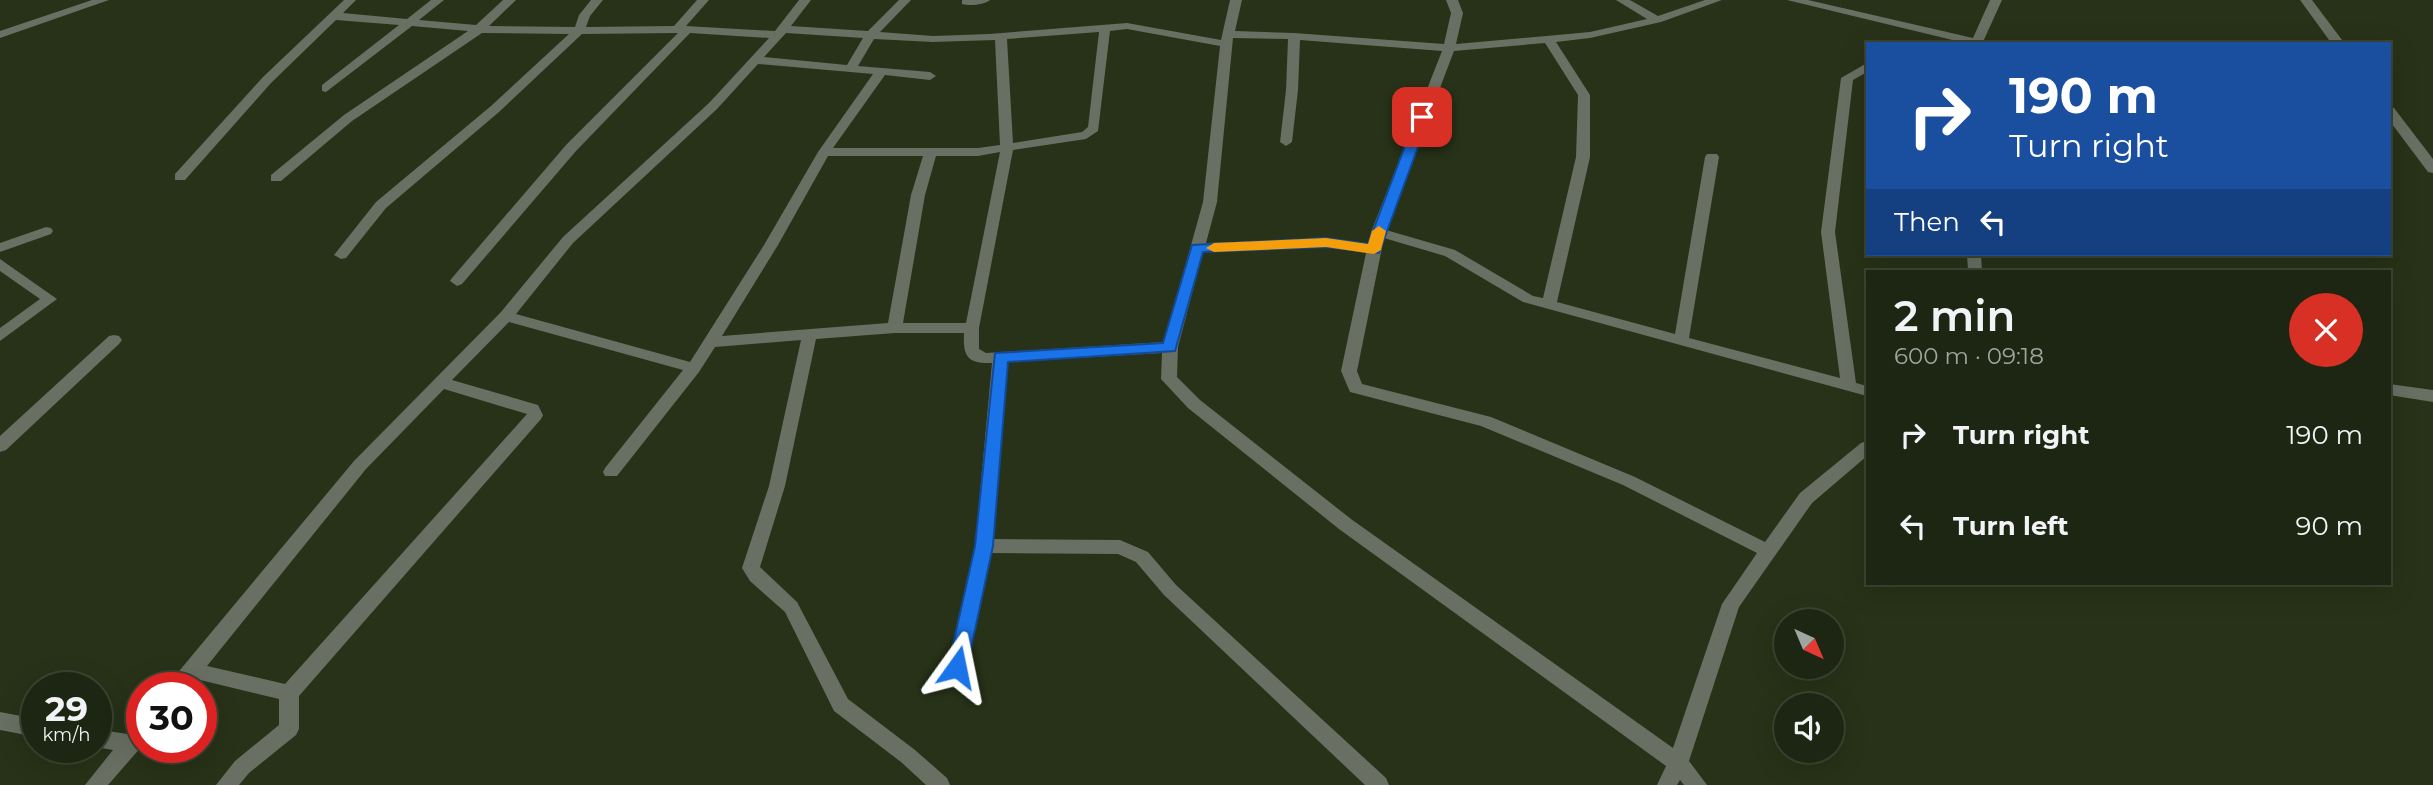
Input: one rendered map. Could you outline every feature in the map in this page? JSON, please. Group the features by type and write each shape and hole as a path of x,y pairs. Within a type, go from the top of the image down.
{"street":[{"path":"0,35 103,0"},
{"path":"180,177 267,79 350,0"},
{"path":"326,88 438,0"},
{"path":"276,177 348,118 479,29 510,0"},
{"path":"341,255 381,205 495,109 579,31 585,15 597,0"},
{"path":"457,281 571,148 683,29 703,0"},
{"path":"289,693 191,670 360,465 506,316 568,240 713,106 781,32 805,0"},
{"path":"852,68 870,36 905,0"},
{"path":"966,2 984,0"},
{"path":"1236,0 1227,39 1210,202 1170,348 1169,379 1194,404 1345,524 1678,763 1697,785"},
{"path":"1452,0 1457,13 1449,48 1378,232 1349,371 1356,388 1485,421 1629,481 1768,551"},
{"path":"1622,0 1657,20"},
{"path":"333,16 479,29 683,29 933,38 1001,36 1127,26 1227,39 1294,36 1449,48 1590,35 1657,20 1716,0"},
{"path":"1793,0 1973,42"},
{"path":"1977,42 1996,0"},
{"path":"2306,0 2338,42"},
{"path":"824,152 978,152 1086,135 1094,128 1105,26"},
{"path":"1001,36 1006,146 972,328 971,352 984,358 1170,348"},
{"path":"1286,142 1294,36"},
{"path":"1549,39 1584,95 1583,157 1549,304"},
{"path":"755,60 930,76"},
{"path":"1849,387 1828,232 1847,78 1866,68"},
{"path":"611,472 694,368 771,245 824,152 881,72"},
{"path":"2391,114 2433,169"},
{"path":"895,328 918,195 931,152"},
{"path":"1681,341 1712,157"},
{"path":"0,248 46,231"},
{"path":"1378,232 1450,253 1528,299 1866,391"},
{"path":"1197,248 1326,243 1374,250"},
{"path":"0,264 50,299 0,336"},
{"path":"506,316 694,368"},
{"path":"710,342 809,337 895,328 972,328"},
{"path":"809,337 777,486 751,568 756,576 791,607 841,705 908,756 940,785"},
{"path":"0,446 114,340"},
{"path":"957,667 984,546 1000,357"},
{"path":"226,785 242,767 289,729 289,693 535,415 533,409 443,383"},
{"path":"2391,390 2433,396"},
{"path":"1667,785 1678,763 1731,604 1806,498 1866,448"},
{"path":"984,546 1120,547 1142,557 1170,590 1378,785"},
{"path":"0,721 21,725"},
{"path":"95,785 126,749"}],"slow traffic":[{"path":"1214,248 1326,243 1374,250 1379,231"}],"route":[{"path":"957,667 984,546 1000,357 1170,348 1197,248 1326,243 1374,250 1378,232 1422,117"}]}
